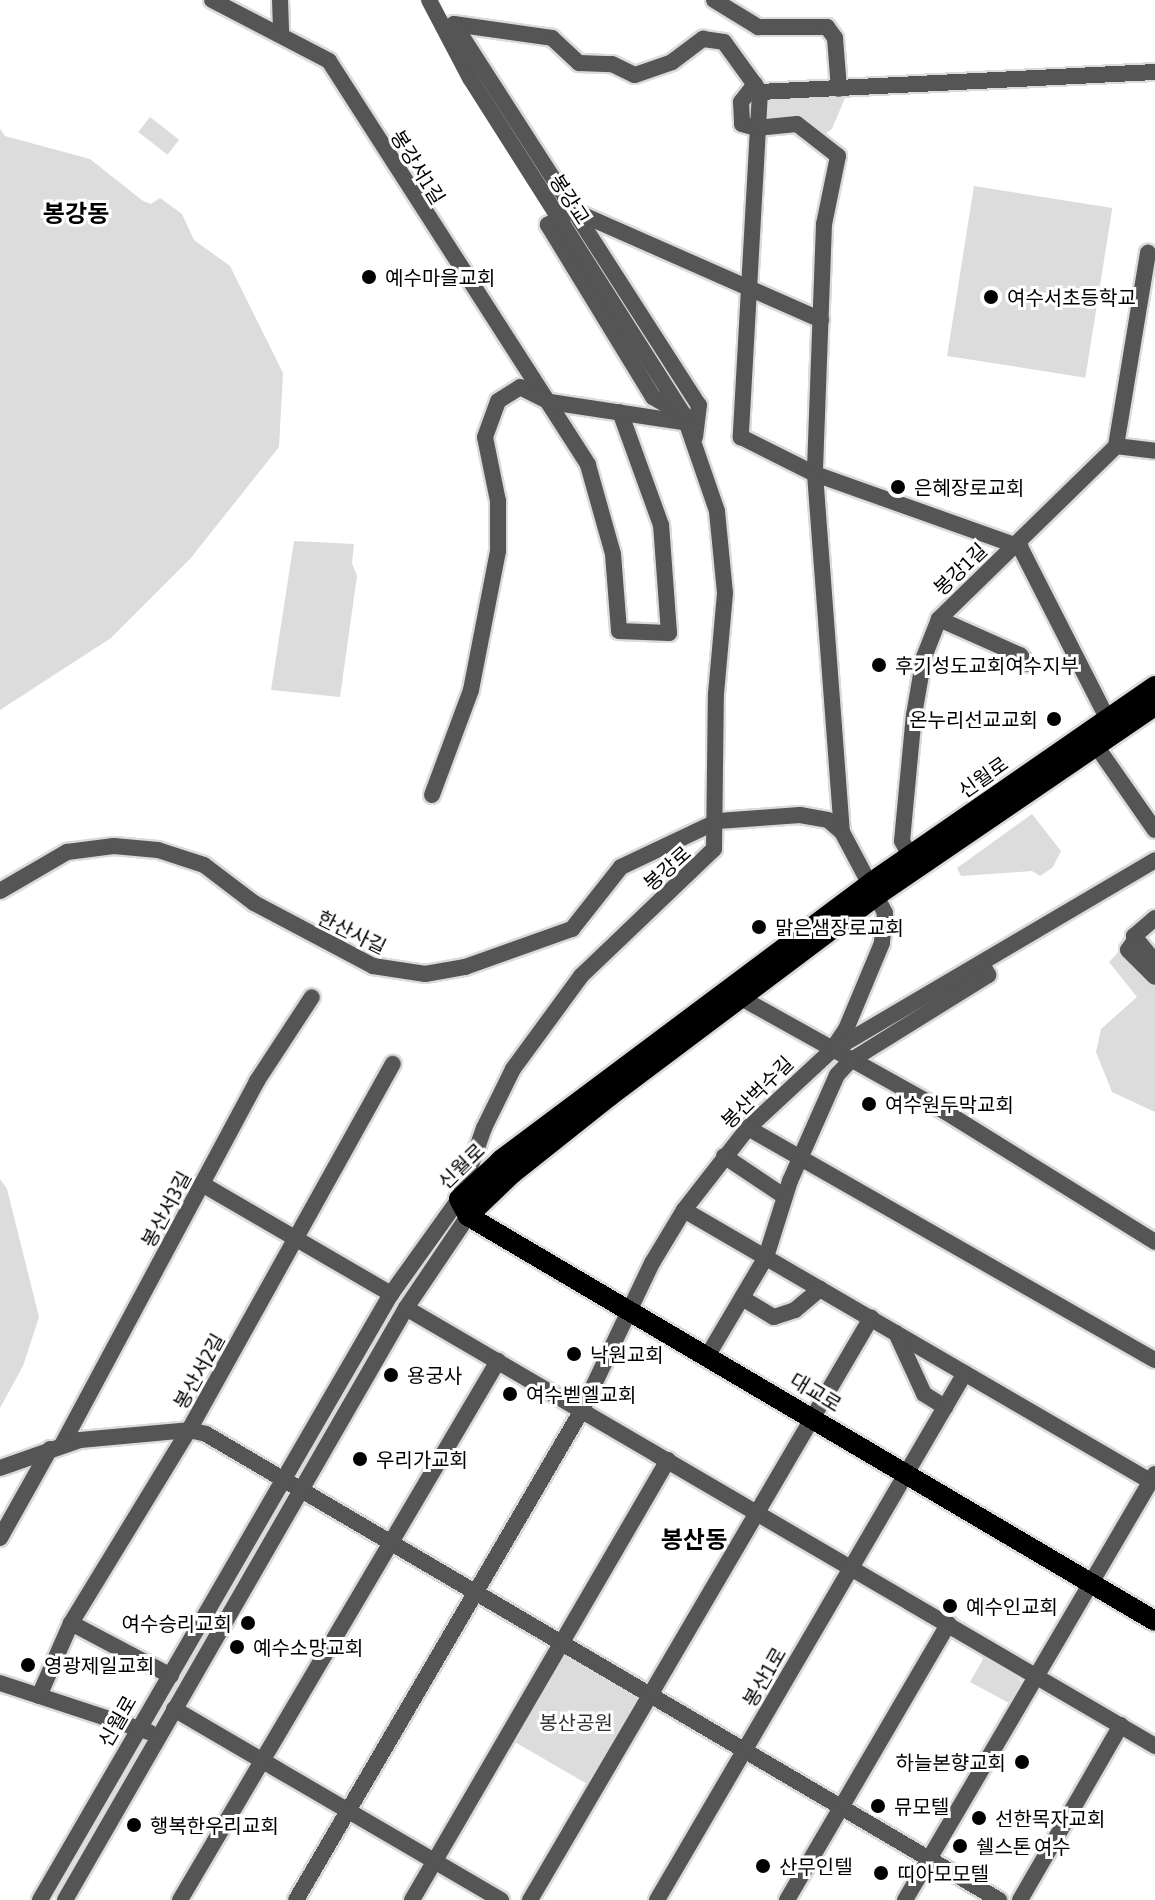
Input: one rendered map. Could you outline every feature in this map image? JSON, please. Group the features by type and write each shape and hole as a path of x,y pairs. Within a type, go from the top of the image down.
{"main road":[{"name":"신월로","path":"464,1208 741,998 910,856 1155,686"},
{"name":"신월로","path":"464,1208 511,1153 875,888 1097,747 1155,706"},
{"name":"대교로","path":"464,1208 630,1312 708,1355 1155,1621"}],"street":[{"name":"봉강서1길","path":"212,0 329,61 434,231 550,402 600,495 613,554 619,631 669,633 668,578 659,515 620,412"},
{"path":"280,0 281,35"},
{"name":"봉강교","path":"429,0 470,78 689,425"},
{"path":"714,0 758,27 827,27 835,38 839,89"},
{"path":"689,425 699,405 454,24 552,38 579,63 612,64 635,75 672,62 703,39 720,39 757,88 739,434 815,474 1015,545 1023,551 1107,718"},
{"path":"757,88 839,89 1155,72"},
{"path":"756,128 797,124 838,156 824,224 815,474 842,832"},
{"path":"572,210 548,225 653,397 689,425"},
{"path":"572,210 821,320"},
{"path":"1153,251 1116,446 1155,451"},
{"path":"432,795 471,689 498,551 498,501 486,444 489,419 498,401 514,388 533,390 550,402 689,425"},
{"name":"봉강로","path":"464,1208 497,1098 534,1037 609,947 707,860 718,821 715,713 725,593 717,511 689,425"},
{"name":"봉강1길","path":"910,856 902,841 914,715 924,657 939,619 1116,446"},
{"path":"939,619 1020,655 1027,664"},
{"path":"1097,747 1155,830"},
{"path":"718,821 807,815 828,820 842,832 875,888"},
{"name":"한산사길","path":"0,891 67,852 114,846 158,850 204,865 254,903 373,966 425,974 480,962 572,929 621,867 718,821"},
{"path":"832,1050 1155,860"},
{"name":"봉산벅수길","path":"296,1900 582,1410 684,1210 748,1128 832,1050 851,1019 882,943 886,916 875,888"},
{"path":"1155,918 1136,931 1136,941 1130,952 1155,977"},
{"path":"1136,941 1155,962"},
{"path":"708,1355 766,1257 785,1197 832,1083 850,1061 988,975 982,963"},
{"name":"봉산서3길","path":"0,1538 57,1446 257,1081 312,997"},
{"path":"741,998 944,1111 1155,1242"},
{"name":"봉산서2길","path":"39,1696 71,1623 189,1430 393,1064"},
{"path":"748,1128 1155,1360"},
{"path":"724,1156 785,1197"},
{"path":"202,1184 391,1294"},
{"name":"신월로","path":"40,1900 391,1294 464,1208"},
{"name":"신월로","path":"65,1900 464,1208"},
{"path":"684,1210 965,1373 1153,1477 905,1900"},
{"path":"742,1298 774,1317 795,1310 820,1289"},
{"path":"406,1308 1155,1746"},
{"path":"530,1900 871,1318"},
{"path":"896,1333 924,1394 945,1407"},
{"path":"180,1900 498,1361"},
{"name":"봉산1로","path":"657,1900 965,1373"},
{"path":"0,1468 57,1446 189,1430 206,1434 285,1476 298,1492 999,1900"},
{"path":"412,1900 668,1460"},
{"path":"71,1623 171,1676"},
{"path":"787,1900 948,1624"},
{"path":"0,1683 141,1728 157,1737"},
{"path":"174,1709 501,1900"},
{"path":"1020,1900 1121,1725"}],"green space":[{"path":"845,98 832,129 823,135 802,119 764,117 764,100"},
{"path":"150,117 179,140 167,155 138,132"},
{"path":"0,129 5,136 90,159 143,201 151,204 160,198 182,214 194,240 230,266 283,373 279,447 190,559 111,638 0,710"},
{"path":"974,186 1112,208 1085,378 947,356"},
{"path":"294,541 354,544 352,563 357,576 340,697 271,690"},
{"path":"1032,814 1061,851 1053,867 1040,876 1032,871 961,876 957,868"},
{"path":"1121,949 1155,983 1155,1112 1112,1092 1096,1052 1101,1029 1137,997 1109,962"},
{"path":"0,1179 7,1189 39,1317 23,1366 0,1408"},
{"name":"봉산공원","path":"565,1653 636,1694 638,1703 589,1785 513,1741"},
{"path":"986,1654 1015,1670 1021,1683 1009,1703 970,1682"}],"place":[{"name":"예수마을교회","path":"369,277"},
{"name":"여수서초등학교","path":"991,297"},
{"name":"은혜장로교회","path":"898,487"},
{"name":"후기성도교회여수지부","path":"879,665"},
{"name":"온누리선교교회","path":"1054,719"},
{"name":"맑은샘장로교회","path":"759,927"},
{"name":"여수원두막교회","path":"869,1104"},
{"name":"낙원교회","path":"574,1354"},
{"name":"용궁사","path":"391,1375"},
{"name":"여수벧엘교회","path":"510,1394"},
{"name":"우리가교회","path":"360,1459"},
{"name":"예수인교회","path":"950,1606"},
{"name":"여수승리교회","path":"248,1623"},
{"name":"예수소망교회","path":"237,1647"},
{"name":"영광제일교회","path":"28,1665"},
{"name":"하늘본향교회","path":"1022,1762"},
{"name":"뮤모텔","path":"878,1806"},
{"name":"선한목자교회","path":"979,1818"},
{"name":"행복한우리교회","path":"134,1825"},
{"name":"쉘스톤 여수","path":"960,1846"},
{"name":"산무인텔","path":"763,1866"},
{"name":"띠아모모텔","path":"881,1873"}],"district":[{"name":"봉강동","path":"76,214"},
{"name":"봉산동","path":"694,1540"}]}
